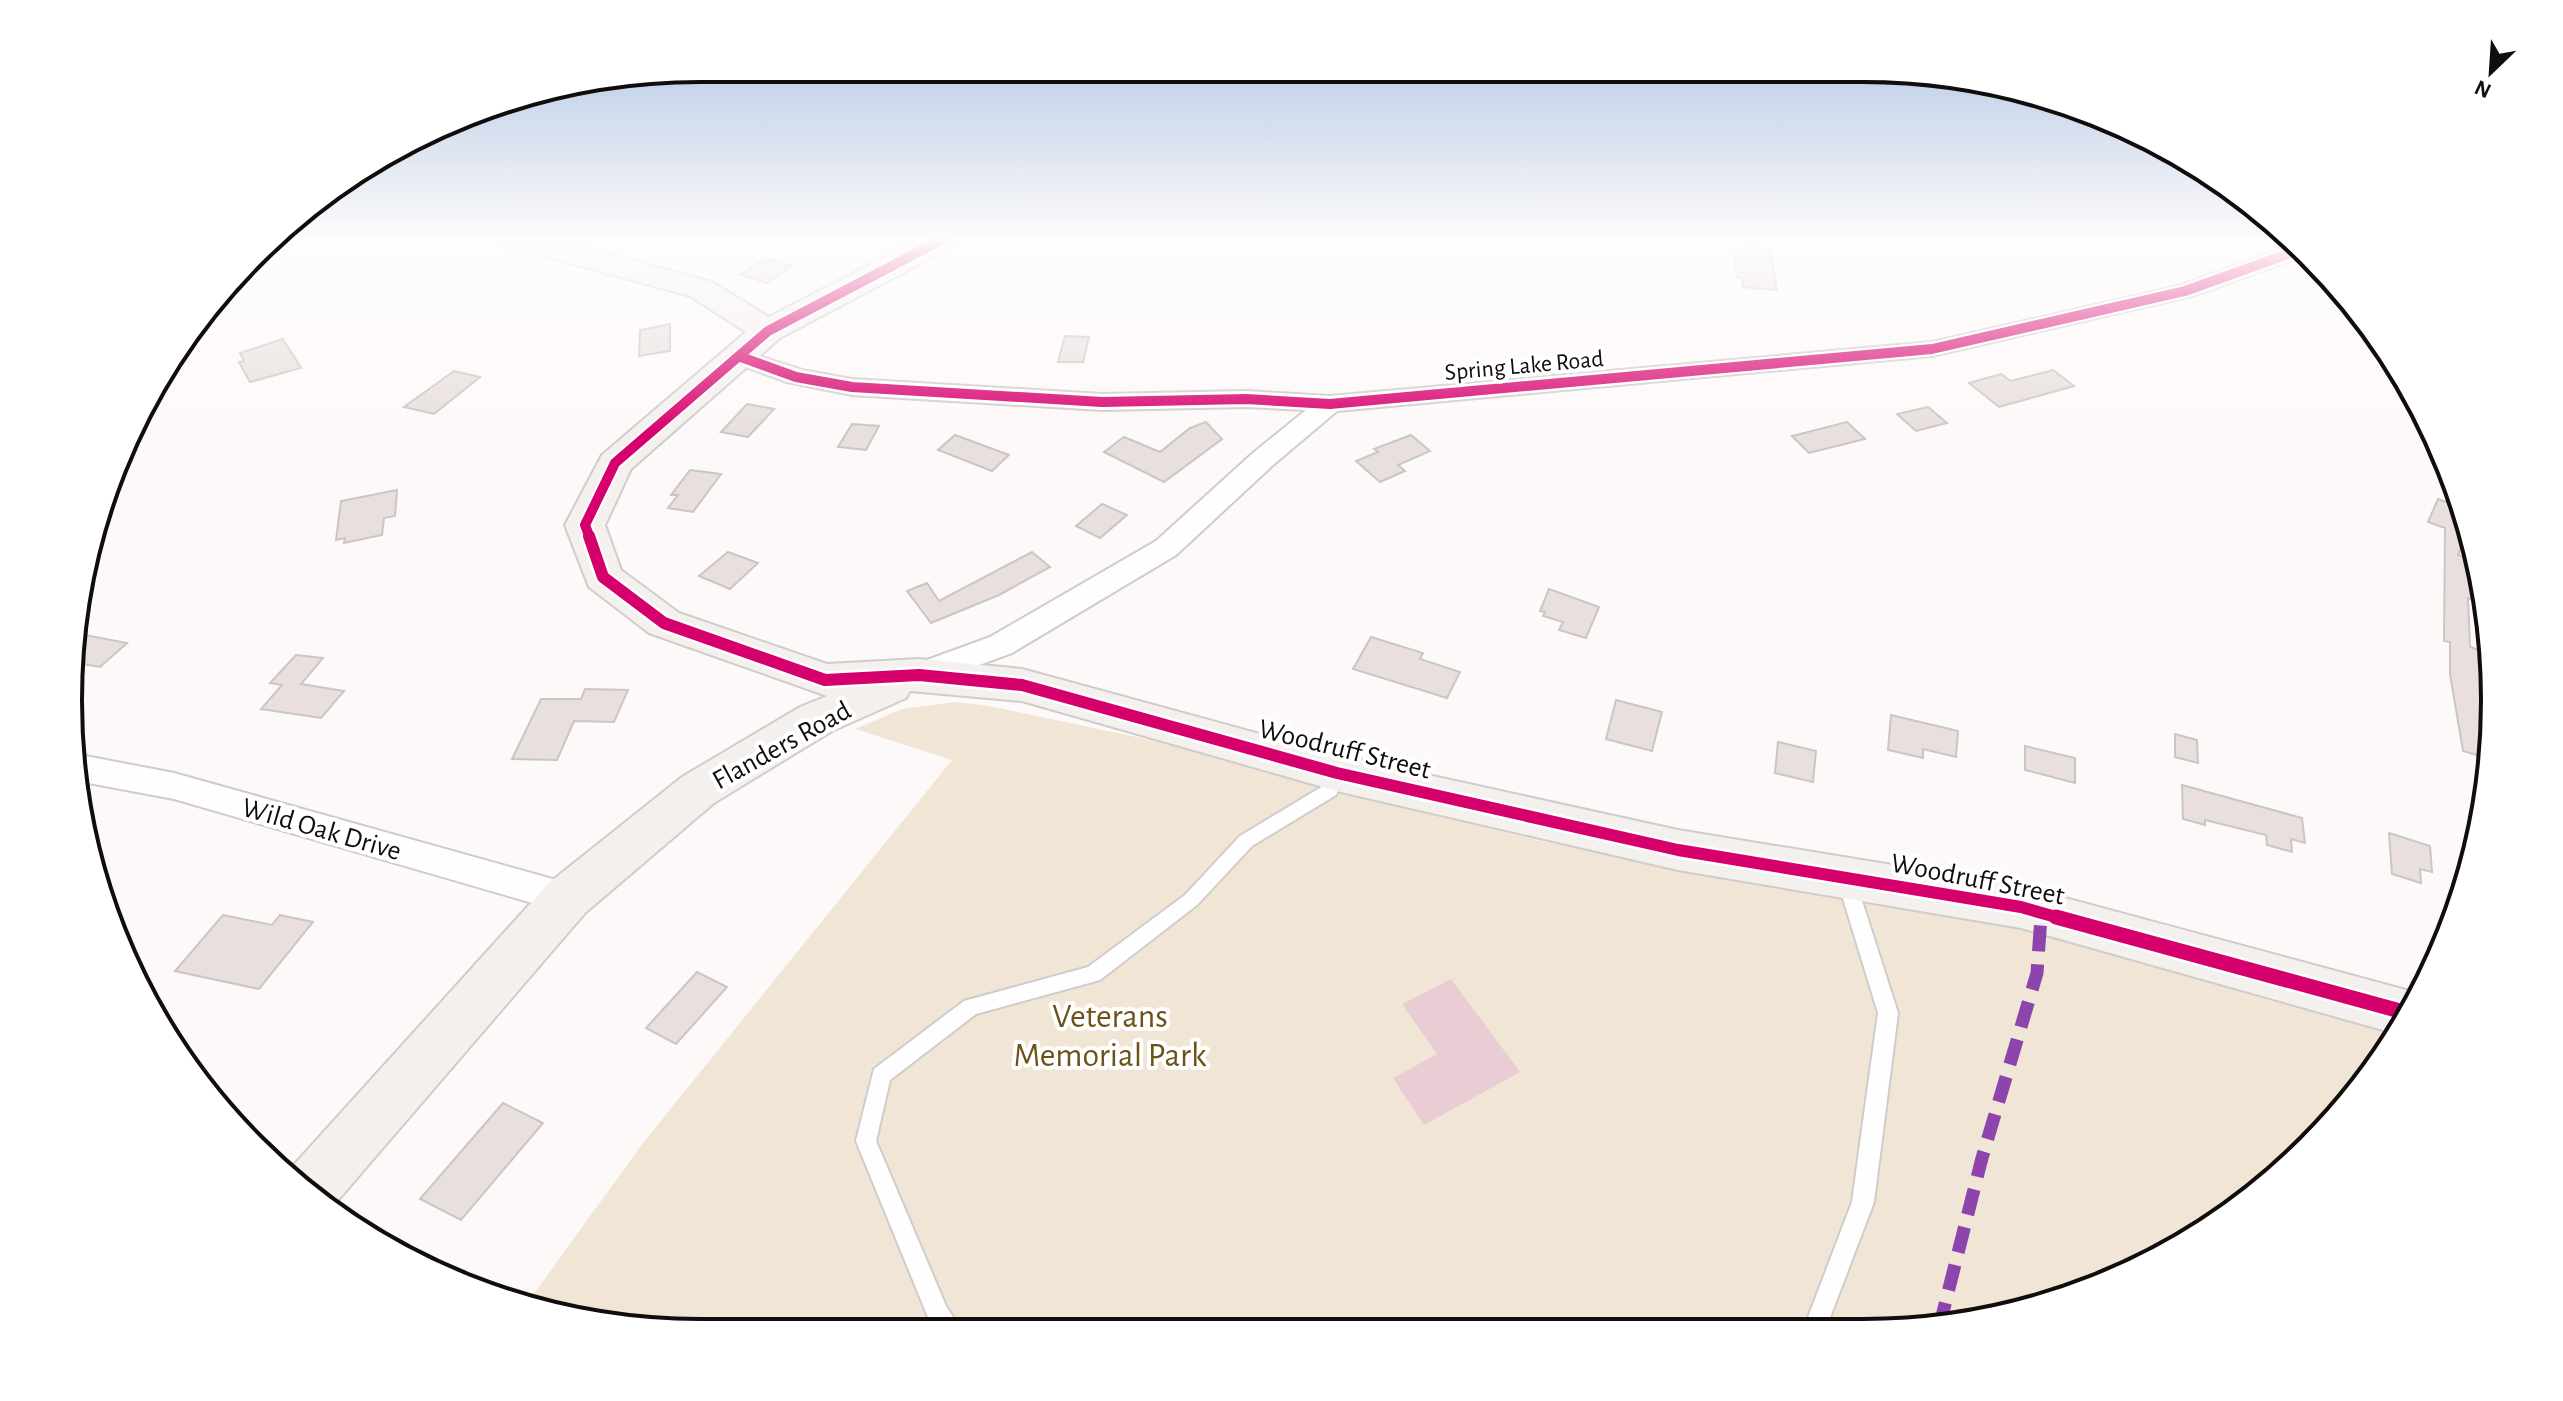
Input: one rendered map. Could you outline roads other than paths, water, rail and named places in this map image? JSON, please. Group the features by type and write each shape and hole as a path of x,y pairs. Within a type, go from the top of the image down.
{"street":[{"path":"715,303 754,344"},
{"name":"Woodruff Street","path":"827,303 754,344 615,463 585,525 603,577 664,623 825,680 919,675 1022,685 1337,773 1678,850 2021,907 2398,1010"},
{"name":"Spring Lake Road","path":"754,344 796,377 852,387 1102,402 1246,399 1330,404 1932,349 2131,303"},
{"name":"Flanders Road","path":"315,1184 567,898 698,790 816,719 919,675 1001,645 1166,548 1263,459 1330,404"},
{"name":"Wild Oak Drive","path":"86,769 174,786 567,898"}],"lane":[{"path":"942,1319 866,1141 881,1075 971,1007 1093,974 1191,900 1246,841 1330,790 1337,773"},
{"path":"1818,1319 1863,1202 1888,1013 1846,878"}],"park label":[{"name":"Veterans Memorial Park","path":"1110,1034"}]}
